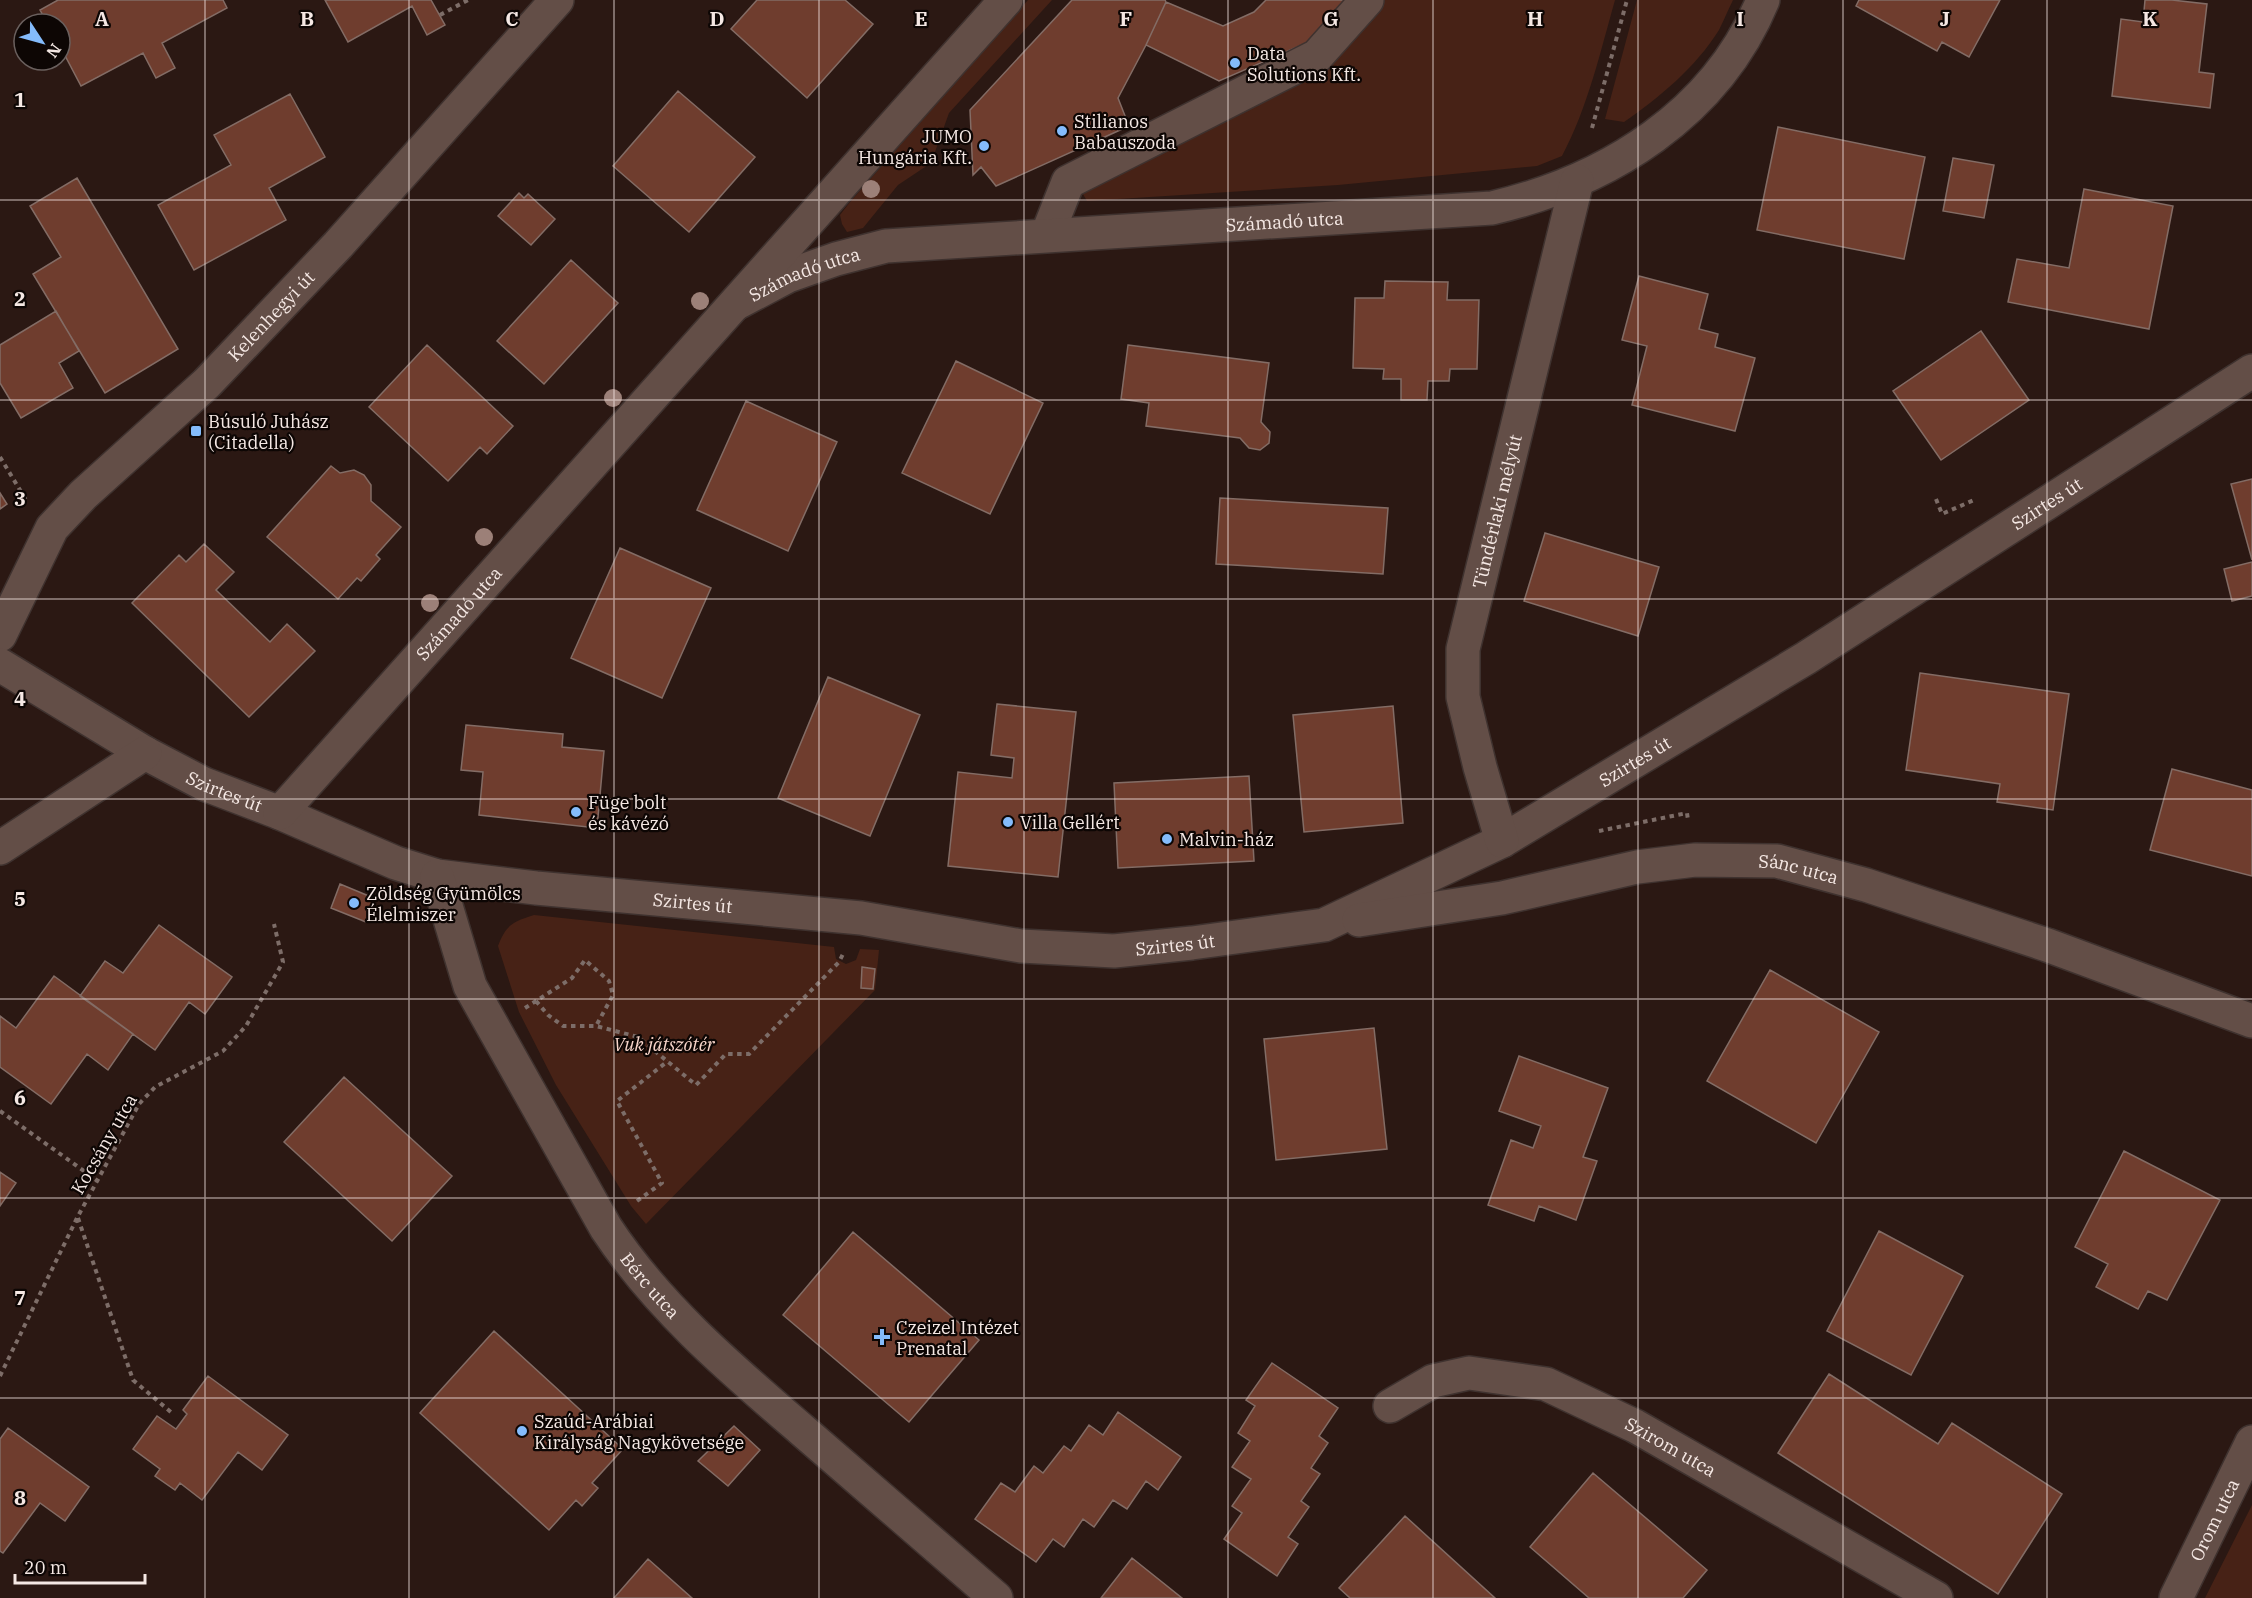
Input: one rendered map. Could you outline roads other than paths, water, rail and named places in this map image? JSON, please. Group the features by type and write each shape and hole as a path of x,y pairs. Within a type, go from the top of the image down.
{"street":[{"name":"Kelenhegyi út","path":"0,635 52,528 83,495 215,374 338,245 557,0"},
{"name":"Számadó utca","path":"280,813 1006,0"},
{"path":"1047,235 1068,182 1317,56 1367,0"},
{"name":"Számadó utca","path":"735,304 788,276 836,259 886,246 1492,208 1528,199 1577,181 1623,157 1695,102 1731,61 1763,0"},
{"name":"Tündérlaki mélyút","path":"1502,841 1480,768 1463,697 1463,649 1577,181"},
{"name":"Szirtes út","path":"145,753 204,784 280,813 396,863 437,876 536,888 861,918 1021,946 1114,951 1324,925 1502,841 1806,658 2252,371"},
{"path":"0,665 145,753 0,848"},
{"name":"Sánc utca","path":"1324,925 1502,898 1637,867 1695,860 1778,861 1866,885 2048,945 2252,1021"},
{"name":"Bérc utca","path":"437,876 470,986 606,1228 623,1254 657,1296 727,1365 996,1598"},
{"name":"Szirom utca","path":"1390,1406 1433,1381 1469,1373 1546,1384 1635,1426 1936,1598"},
{"name":"Orom utca","path":"2176,1598 2252,1442"}],"place":[{"name":"Data Solutions Kft.","path":"1235,63"},
{"name":"Stilianos Babauszoda","path":"1062,131"},
{"name":"JUMO Hungária Kft.","path":"984,146"},
{"name":"Búsuló Juhász (Citadella)","path":"196,431"},
{"name":"Füge bolt és kávézó","path":"576,812"},
{"name":"Villa Gellért","path":"1008,822"},
{"name":"Malvin-ház","path":"1167,839"},
{"name":"Zöldség Gyümölcs Élelmiszer","path":"354,903"},
{"name":"Czeizel Intézet Prenatal","path":"882,1337"},
{"name":"Szaúd-Arábiai Királyság Nagykövetsége","path":"522,1431"}],"park label":[{"name":"Vuk játszótér","path":"664,1044"}]}
